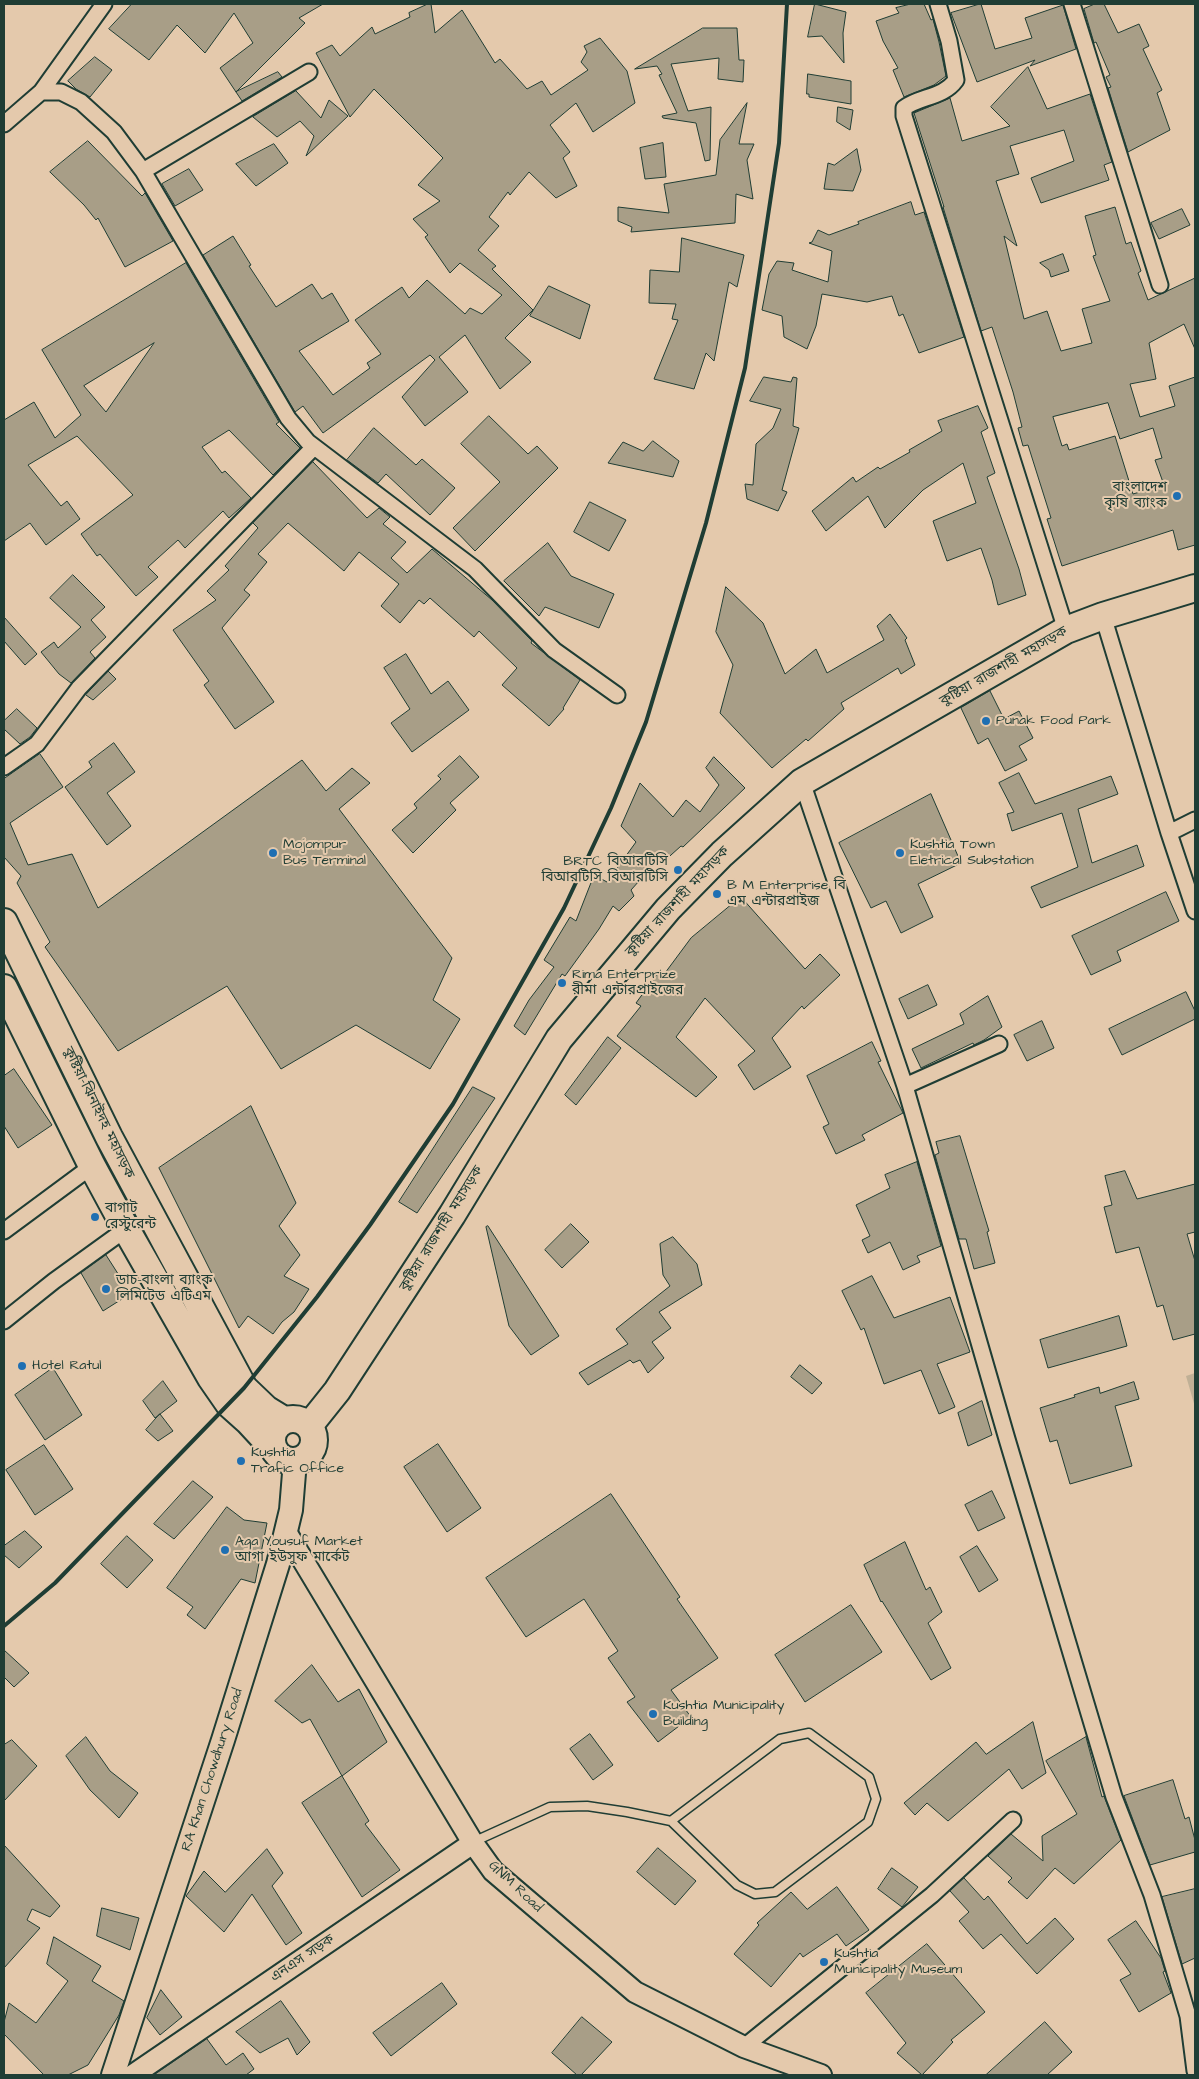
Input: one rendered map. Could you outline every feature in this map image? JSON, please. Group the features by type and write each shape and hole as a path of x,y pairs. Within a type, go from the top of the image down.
{"highway":[{"name":"কুষ্টিয়া রাজশাহী মহাসড়ক","path":"309,1426 337,1391 447,1223 559,1039 668,909 722,854 802,782 1066,630 1103,616 1195,588"},
{"name":"কুষ্টিয়া-ঝিনাইদহ মহাসড়ক","path":"6,933 109,1137 244,1388 266,1409 284,1420"},
{"name":"কুষ্টিয়া-ঝিনাইদহ মহাসড়ক","path":"4,988 92,1166 211,1378 228,1404 248,1421 273,1448"},
{"path":"48,1076 72,1062"},
{"path":"159,1286 180,1271"},
{"path":"298,1419 309,1426 314,1437 312,1448 306,1457 295,1461 280,1457 273,1448 271,1436 274,1429 284,1420 298,1419"}],"main road":[{"name":"RA Khan Chowdhury Road","path":"113,2075 224,1740 278,1564 291,1510 295,1461"}],"street":[{"path":"4,124 41,92 104,4"},
{"path":"938,4 949,42 956,80 951,87 904,108 904,116 1066,630"},
{"path":"1072,4 1160,285"},
{"path":"143,172 309,72"},
{"path":"41,92 62,92 81,102 114,132 143,172 288,418 314,447 475,569 554,650 617,695"},
{"path":"4,767 36,744 79,688 314,447"},
{"path":"1103,616 1195,912"},
{"path":"802,782 904,1086 1114,1797 1152,1895 1188,2016 1195,2071"},
{"path":"1169,833 1195,820"},
{"path":"904,1086 999,1044"},
{"path":"4,1231 92,1166"},
{"path":"4,1321 54,1281 126,1229"},
{"name":"GNM Road","path":"286,1532 473,1843 493,1871 635,1992 744,2047 821,2075"},
{"path":"744,2047 932,1895 1013,1820"},
{"name":"এনএস সড়ক","path":"133,2075 473,1843"}],"lane":[{"path":"473,1843 550,1807 587,1806 671,1821 736,1885 755,1894 775,1892 868,1822 876,1799 869,1777 809,1733 780,1738 671,1821"}],"shaded area":[{"path":"1195,1373 1195,1407 1186,1376"}],"building":[{"path":"132,4 323,4 299,18 305,23 236,92 220,68 253,43 234,13 205,53 177,25 149,60 109,29"},
{"path":"431,4 435,33 462,10 495,63 500,59 527,89 542,81 551,95 588,70 581,62 587,52 584,46 600,38 627,71 635,103 593,132 576,103 550,125 570,152 563,158 577,186 556,198 529,172 510,195 508,192 489,217 499,226 478,250 496,266 492,269 533,310 505,338 531,362 500,389 465,335 439,357 468,392 425,426 402,397 435,360 430,355 323,433 303,406 295,412 203,255 233,236 251,265 249,266 276,307 312,284 322,299 332,293 349,321 299,351 333,395 370,368 367,363 381,354 355,320 402,287 409,298 427,280 465,314 470,308 482,314 502,295 460,263 450,273 425,237 428,235 413,219 440,201 418,185 443,158 374,89 350,117 316,53 332,45 340,56 372,27 375,34 410,17 409,13"},
{"path":"815,4 846,12 843,33 844,63 822,36 808,37"},
{"path":"911,4 924,4 931,20 933,19 946,76 934,85 904,97 893,70 898,68 883,41 876,21 899,13 896,8"},
{"path":"981,4 995,49 1032,38 1025,18 1063,5 1076,49 1030,66 1035,60 977,82 951,13"},
{"path":"1095,4 1104,4 1118,33 1139,24 1149,46 1143,49 1162,90 1157,93 1170,130 1128,152 1108,88 1111,87 1106,77 1110,75 1096,42 1094,43 1084,9"},
{"path":"703,28 737,28 739,60 744,60 743,82 718,79 719,58 671,64 688,111 711,107 710,160 705,161 696,123 663,118 662,116 677,113 659,75 662,74 657,66 635,69"},
{"path":"95,57 112,70 90,97 76,89 68,81"},
{"path":"1028,67 1047,109 1090,94 1112,162 1104,165 1109,180 1041,203 1031,178 1074,161 1064,130 1010,146 1019,174 996,181 1017,246 1004,236 1024,319 1047,311 1061,351 1092,343 1082,309 1110,301 1093,256 1096,255 1085,216 1115,207 1126,244 1131,242 1141,271 1138,273 1148,300 1195,278 1195,349 1184,324 1149,343 1156,379 1130,384 1140,417 1175,406 1169,386 1195,377 1195,545 1178,550 1173,530 1062,566 1047,519 1051,518 1028,445 1023,446 1018,428 1022,427 1013,392 992,327 981,331 914,113 950,98 962,141 1010,126 991,107","holes":["1108,403 1120,439 1153,428 1162,458 1155,460 1164,485 1133,494 1115,436 1069,450 1067,444 1062,446 1053,417"]},
{"path":"278,72 282,77 242,101 236,92"},
{"path":"808,74 851,81 851,104 809,97 809,94 807,94"},
{"path":"296,91 321,118 329,100 348,116 306,156 314,136 300,121 277,137 253,117"},
{"path":"747,103 739,144 754,144 747,160 753,199 736,194 735,223 631,232 632,227 618,221 618,207 669,213 664,184 716,175 720,140"},
{"path":"838,107 853,110 850,130 837,122"},
{"path":"88,141 142,196 145,193 173,241 125,267 98,218 96,220 84,205 50,172"},
{"path":"663,143 666,177 645,179 640,148"},
{"path":"274,144 288,163 256,186 236,164"},
{"path":"857,149 861,170 853,191 824,189 828,163 834,165"},
{"path":"189,169 203,190 175,206 162,184"},
{"path":"911,202 915,215 924,212 964,337 919,353 903,314 899,316 892,296 867,302 822,294 816,326 807,349 784,337 782,316 762,310 769,274 777,261 794,263 792,270 828,282 832,251 809,243 812,242 818,230 829,235"},
{"path":"1182,209 1190,225 1159,239 1151,223"},
{"path":"682,238 744,255 737,287 729,282 714,361 706,353 694,389 654,379 678,320 672,319 676,304 649,303 650,270 679,272"},
{"path":"1063,254 1069,271 1051,277 1049,270 1040,263"},
{"path":"186,263 279,422 276,424 300,448 273,475 229,430 202,447 222,473 225,471 251,498 229,518 223,511 185,548 178,540 148,567 158,577 136,596 100,554 97,556 81,534 133,495 77,436 28,465 61,506 67,501 80,519 46,545 30,523 4,541 4,420 34,402 55,438 81,415 42,350","holes":["154,343 106,412 84,386"]},
{"path":"549,286 590,305 580,339 530,316"},
{"path":"764,377 791,382 793,377 797,378 793,426 799,428 782,490 787,492 778,511 747,499 745,484 753,485 756,444 773,428 781,409 750,401"},
{"path":"978,406 988,428 981,432 995,473 987,477 1019,569 1026,595 998,605 981,548 947,561 933,521 976,503 963,463 923,490 885,528 868,496 826,531 812,511 853,477 856,482 878,467 880,469 910,452 909,450 942,431 938,421"},
{"path":"489,416 528,454 537,446 558,468 475,551 453,528 500,482 461,444"},
{"path":"374,428 416,465 422,459 455,488 430,515 386,474 378,483 347,460"},
{"path":"653,441 679,461 673,477 608,463 623,442 643,451"},
{"path":"313,462 367,518 379,508 390,517 383,524 406,542 391,558 407,573 432,549 492,600 532,641 531,643 580,680 564,709 549,726 502,685 517,668 479,631 474,637 430,598 424,604 419,600 400,623 381,606 399,584 359,552 344,571 288,523 258,554 267,562 244,590 250,595 222,628 274,702 235,729 204,685 209,681 173,630 216,600 207,591 229,570 225,566 258,528 253,523"},
{"path":"590,502 626,520 609,551 574,532"},
{"path":"548,543 571,576 614,594 599,628 545,607 539,616 504,581"},
{"path":"73,575 105,607 91,620 106,637 90,652 95,658 71,683 59,674 41,652 54,642 58,648 81,627 50,598"},
{"path":"726,587 763,623 785,674 816,649 827,673 884,640 877,626 890,614 907,638 905,640 915,665 901,674 898,668 841,703 844,709 808,741 806,739 772,768 720,713 733,665 716,632"},
{"path":"4,617 37,654 25,665 4,641"},
{"path":"406,654 431,694 448,681 469,710 412,752 391,723 410,709 384,668"},
{"path":"108,671 116,679 93,700 86,695"},
{"path":"990,691 1004,719 1019,711 1033,738 1019,746 1027,760 1005,771 988,738 978,744 961,708"},
{"path":"17,709 37,728 30,737 20,744 4,729 4,721"},
{"path":"114,743 135,772 107,793 131,826 107,845 65,787 92,767 89,762"},
{"name":"Mojompur Bus Terminal","path":"40,754 63,787 10,823 28,865 72,854 98,908 302,760 326,791 352,768 370,783 339,809 452,958 433,1000 460,1019 430,1069 356,1025 281,1069 227,986 118,1051 45,947 50,942 17,883 21,876 4,857 4,779"},
{"path":"460,756 479,777 450,803 456,810 413,853 392,830 417,808 414,804 441,779 438,776"},
{"path":"714,757 745,788 683,847 681,846 661,864 657,861 631,890 634,896 619,911 613,906 565,976 562,974 525,1035 514,1026 529,1000 554,967 544,960 570,917 576,921 594,875 607,882 636,842 621,826 640,783 673,817 686,800 700,812 719,785 706,768"},
{"path":"1019,773 1035,804 1111,776 1118,794 1078,809 1092,863 1137,845 1144,866 1041,908 1031,887 1078,867 1062,813 1012,831 1007,814 1014,812 999,783"},
{"name":"Kushtia Town Eletrical Substation","path":"931,794 961,863 918,884 933,917 901,933 886,901 871,908 839,843"},
{"path":"1166,892 1179,921 1117,951 1121,961 1091,975 1072,936"},
{"path":"741,897 805,969 820,954 840,975 804,1009 802,1006 772,1038 791,1067 754,1090 738,1065 755,1051 705,998 676,1037 717,1077 696,1097 617,1036 641,1006 636,1003 660,970 665,973 691,938"},
{"path":"928,985 937,1005 908,1019 899,999"},
{"path":"1186,992 1195,1011 1195,1019 1122,1055 1109,1029"},
{"path":"988,996 1002,1027 984,1040 974,1045 973,1043 921,1068 912,1049 964,1024 960,1014"},
{"path":"1042,1021 1054,1048 1027,1061 1014,1035"},
{"path":"608,1037 621,1048 576,1105 565,1095"},
{"path":"872,1042 881,1061 878,1062 903,1113 862,1135 865,1140 836,1154 823,1127 829,1124 807,1076"},
{"path":"14,1069 52,1125 18,1148 4,1126 4,1076"},
{"path":"473,1087 495,1098 417,1213 399,1202"},
{"path":"251,1106 296,1203 279,1226 300,1255 284,1276 309,1289 294,1312 282,1322 273,1334 248,1316 239,1328 159,1168"},
{"path":"960,1136 989,1231 987,1232 995,1263 974,1269 966,1239 959,1239 935,1155 939,1153 936,1142"},
{"path":"917,1162 941,1246 917,1256 920,1262 903,1270 890,1242 868,1253 862,1240 870,1236 856,1205 890,1188 885,1175"},
{"path":"1125,1171 1137,1199 1195,1184 1195,1232 1187,1234 1195,1261 1195,1334 1173,1340 1163,1305 1157,1307 1139,1247 1116,1253 1104,1207 1112,1205 1105,1176"},
{"path":"571,1224 589,1242 562,1268 545,1250"},
{"path":"488,1226 559,1336 531,1355 509,1326 486,1227"},
{"path":"673,1237 697,1264 702,1285 659,1312 671,1328 652,1342 664,1358 648,1373 640,1360 633,1363 630,1360 588,1385 579,1373 628,1344 616,1329 670,1286 663,1275 660,1244"},
{"name":"ডাচ-বাংলা ব্যাংক লিমিটেড এটিএম","path":"106,1255 122,1280 122,1299 103,1311 81,1273"},
{"path":"872,1276 894,1318 950,1297 970,1352 937,1364 955,1407 939,1414 921,1370 884,1384 864,1328 861,1330 842,1291"},
{"path":"1119,1316 1127,1346 1048,1368 1040,1340"},
{"path":"800,1365 822,1383 812,1394 791,1377"},
{"path":"53,1368 82,1415 45,1440 15,1395"},
{"path":"163,1381 177,1401 155,1418 143,1401"},
{"path":"1134,1382 1139,1399 1115,1406 1132,1466 1070,1484 1057,1440 1050,1442 1040,1408 1099,1387 1100,1393"},
{"path":"982,1401 992,1435 968,1446 958,1413"},
{"path":"160,1414 173,1431 158,1441 146,1430"},
{"path":"438,1444 481,1508 447,1532 404,1467"},
{"path":"44,1445 73,1489 35,1515 6,1470"},
{"path":"193,1481 213,1497 174,1539 154,1524"},
{"path":"992,1491 1005,1518 978,1531 965,1505"},
{"path":"611,1494 680,1597 677,1599 718,1658 671,1690 691,1717 658,1742 627,1702 635,1697 608,1658 618,1651 584,1599 526,1637 486,1578"},
{"path":"227,1507 244,1520 267,1523 255,1583 241,1579 205,1629 187,1615 193,1607 167,1588"},
{"path":"25,1531 42,1547 19,1568 4,1555 4,1546"},
{"path":"127,1536 153,1560 127,1588 101,1564"},
{"path":"905,1542 926,1590 930,1587 942,1612 928,1623 951,1668 931,1680 881,1602 864,1565"},
{"path":"977,1546 998,1580 979,1592 960,1557"},
{"path":"851,1605 882,1652 805,1702 775,1655"},
{"path":"4,1650 29,1673 14,1687 4,1677"},
{"path":"312,1665 338,1702 359,1689 387,1742 342,1776 310,1719 302,1723 275,1701"},
{"path":"1033,1722 1046,1773 1022,1789 1009,1769 948,1821 927,1803 915,1815 904,1803 976,1742 986,1754"},
{"path":"590,1734 613,1765 593,1780 570,1749"},
{"path":"86,1737 110,1771 138,1793 119,1818 90,1790 66,1756"},
{"path":"1086,1737 1102,1797 1104,1796 1121,1840 1074,1884 1055,1868 1027,1899 1008,1882 1012,1878 988,1856 1011,1834 1043,1861 1042,1836 1077,1814 1046,1761"},
{"path":"12,1740 37,1766 4,1801 4,1745"},
{"path":"342,1776 369,1821 365,1824 400,1870 362,1897 302,1803"},
{"path":"1173,1780 1185,1819 1189,1817 1195,1840 1195,1852 1150,1865 1124,1796"},
{"path":"4,1845 60,1906 50,1917 32,1909 27,1920 40,1928 4,1968"},
{"path":"658,1848 696,1881 675,1905 637,1872"},
{"path":"267,1849 283,1873 272,1886 302,1933 286,1945 252,1894 224,1932 186,1896 204,1871 225,1892"},
{"path":"892,1868 918,1887 902,1907 878,1889"},
{"path":"964,1878 984,1900 988,1896 1027,1944 1055,1918 1074,1939 1037,1974 1001,1934 983,1949 959,1921 969,1912 950,1891"},
{"path":"837,1887 869,1930 846,1946 837,1934 803,1957 800,1953 771,1987 734,1954 759,1925 757,1923 791,1892 807,1909"},
{"path":"1195,1889 1195,1958 1182,1964 1162,1897"},
{"path":"102,1908 139,1918 130,1950 97,1936"},
{"path":"1136,1921 1161,1958 1165,1971 1163,1972 1171,1993 1139,2012 1120,1980 1131,1974 1108,1940"},
{"path":"54,1937 101,1966 92,1981 124,2001 119,2015 88,2065 68,2075 44,2075 4,2034 4,2022 9,2003 36,2023 68,1981 47,1964"},
{"path":"927,1944 985,2012 951,2040 953,2042 922,2075 897,2053 906,2043 866,1993"},
{"path":"442,1983 457,2004 391,2056 373,2033"},
{"path":"161,1990 182,2017 160,2035 147,2018"},
{"path":"281,2001 310,2042 297,2055 288,2038 260,2053 236,2032"},
{"path":"582,2017 612,2042 581,2075 577,2075 552,2053"},
{"path":"1045,2022 1072,2052 1047,2075 986,2075"},
{"path":"207,2039 226,2065 243,2053 254,2069 246,2075 154,2075"}],"railway":[{"path":"4,1626 55,1583 244,1388 317,1297 370,1225 453,1104 564,908 611,808 646,722 706,523 745,368 779,143 787,4"}],"place":[{"name":"বাংলাদেশ কৃষি ব্যাংক","path":"1177,496"},
{"name":"Punak Food Park","path":"986,721"},
{"name":"Mojompur Bus Terminal","path":"273,853"},
{"name":"Kushtia Town Eletrical Substation","path":"900,853"},
{"name":"BRTC বিআরটিসি বিআরটিসি বিআরটিসি","path":"678,870"},
{"name":"B M Enterprise বি এম এন্টারপ্রাইজ","path":"717,894"},
{"name":"Rima Enterprize রীমা এন্টারপ্রাইজের","path":"562,983"},
{"name":"বাগাট রেস্টুরেন্ট","path":"95,1217"},
{"name":"ডাচ-বাংলা ব্যাংক লিমিটেড এটিএম","path":"106,1289"},
{"name":"Hotel Ratul","path":"22,1366"},
{"name":"Kushtia Trafic Office","path":"241,1461"},
{"name":"Aga Yousuf Market আগা ইউসুফ মার্কেট","path":"225,1550"},
{"name":"Kushtia Municipality Building","path":"653,1714"},
{"name":"Kushtia Municipality Museum","path":"824,1962"}]}
